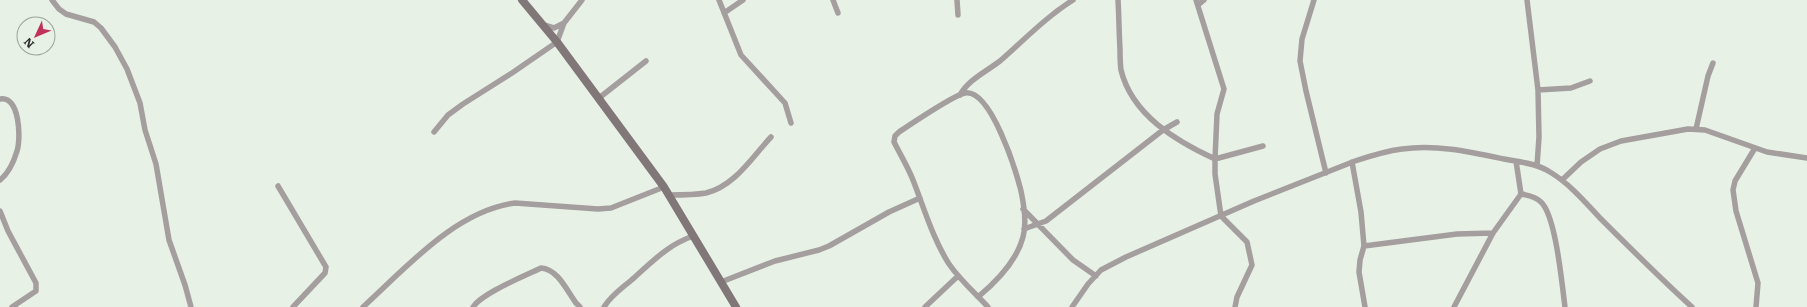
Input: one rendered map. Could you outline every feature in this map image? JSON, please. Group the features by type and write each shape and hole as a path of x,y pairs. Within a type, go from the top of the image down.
{"main road":[{"path":"522,0 557,42 664,187 668,196 736,307"}],"street":[{"path":"52,0 59,9 66,14 94,22 101,28 115,47 127,70 140,103 145,130 156,164 169,240 191,307"},
{"path":"434,132 448,115 463,104 557,42 564,23 582,0"},
{"path":"719,0 741,55 785,103 791,123"},
{"path":"724,13 743,0"},
{"path":"833,0 838,13"},
{"path":"957,0 958,15"},
{"path":"960,95 965,87 1007,55 1056,11 1074,0"},
{"path":"1118,0 1121,69 1128,89 1136,104 1163,130 1215,159 1263,146"},
{"path":"1204,0 1197,3 1224,89 1217,114 1215,159 1215,174 1221,216 1248,242 1252,266 1237,297 1235,307"},
{"path":"1314,0 1302,39 1300,61 1326,173"},
{"path":"1527,0 1538,90 1539,137 1537,166"},
{"path":"544,25 554,28 564,23"},
{"path":"599,98 646,61"},
{"path":"1696,129 1708,76 1713,63"},
{"path":"1538,90 1571,88 1590,81"},
{"path":"978,297 1004,272 1023,238 1023,210 1016,172 988,108 974,94 965,93 895,136 894,142 912,178 941,248 958,276 978,297 988,307"},
{"path":"0,99 3,98 11,102 16,114 20,132 18,150 13,164 4,177 0,180"},
{"path":"1024,229 1046,221 1163,130 1176,122"},
{"path":"1562,180 1581,162 1600,149 1621,141 1696,129 1705,130 1767,152 1807,158"},
{"path":"668,196 706,193 717,189 737,175 749,164 771,138"},
{"path":"1072,307 1102,270 1126,257 1352,162 1378,153 1402,149 1430,147 1516,161 1537,166 1549,171 1562,180 1650,268 1692,307"},
{"path":"1755,148 1735,182 1733,190 1736,211 1758,283 1756,307"},
{"path":"1454,307 1493,234 1521,194 1516,161"},
{"path":"1352,162 1362,212 1364,246 1360,260 1359,272 1365,307"},
{"path":"278,186 326,267 325,274 293,307"},
{"path":"363,307 442,237 462,223 479,214 503,205 515,203 584,209 611,208 664,187"},
{"path":"1521,194 1530,196 1541,202 1550,216 1554,230 1565,307"},
{"path":"721,282 775,260 819,250 829,246 889,212 920,198"},
{"path":"1023,210 1073,260 1096,276"},
{"path":"0,211 8,231 36,283 36,291 12,307"},
{"path":"1364,246 1457,234 1493,234"},
{"path":"604,307 613,296 664,251 679,241 693,236"},
{"path":"473,307 478,301 491,293 541,268 548,268 554,273 580,307"},
{"path":"925,307 958,276"}]}
